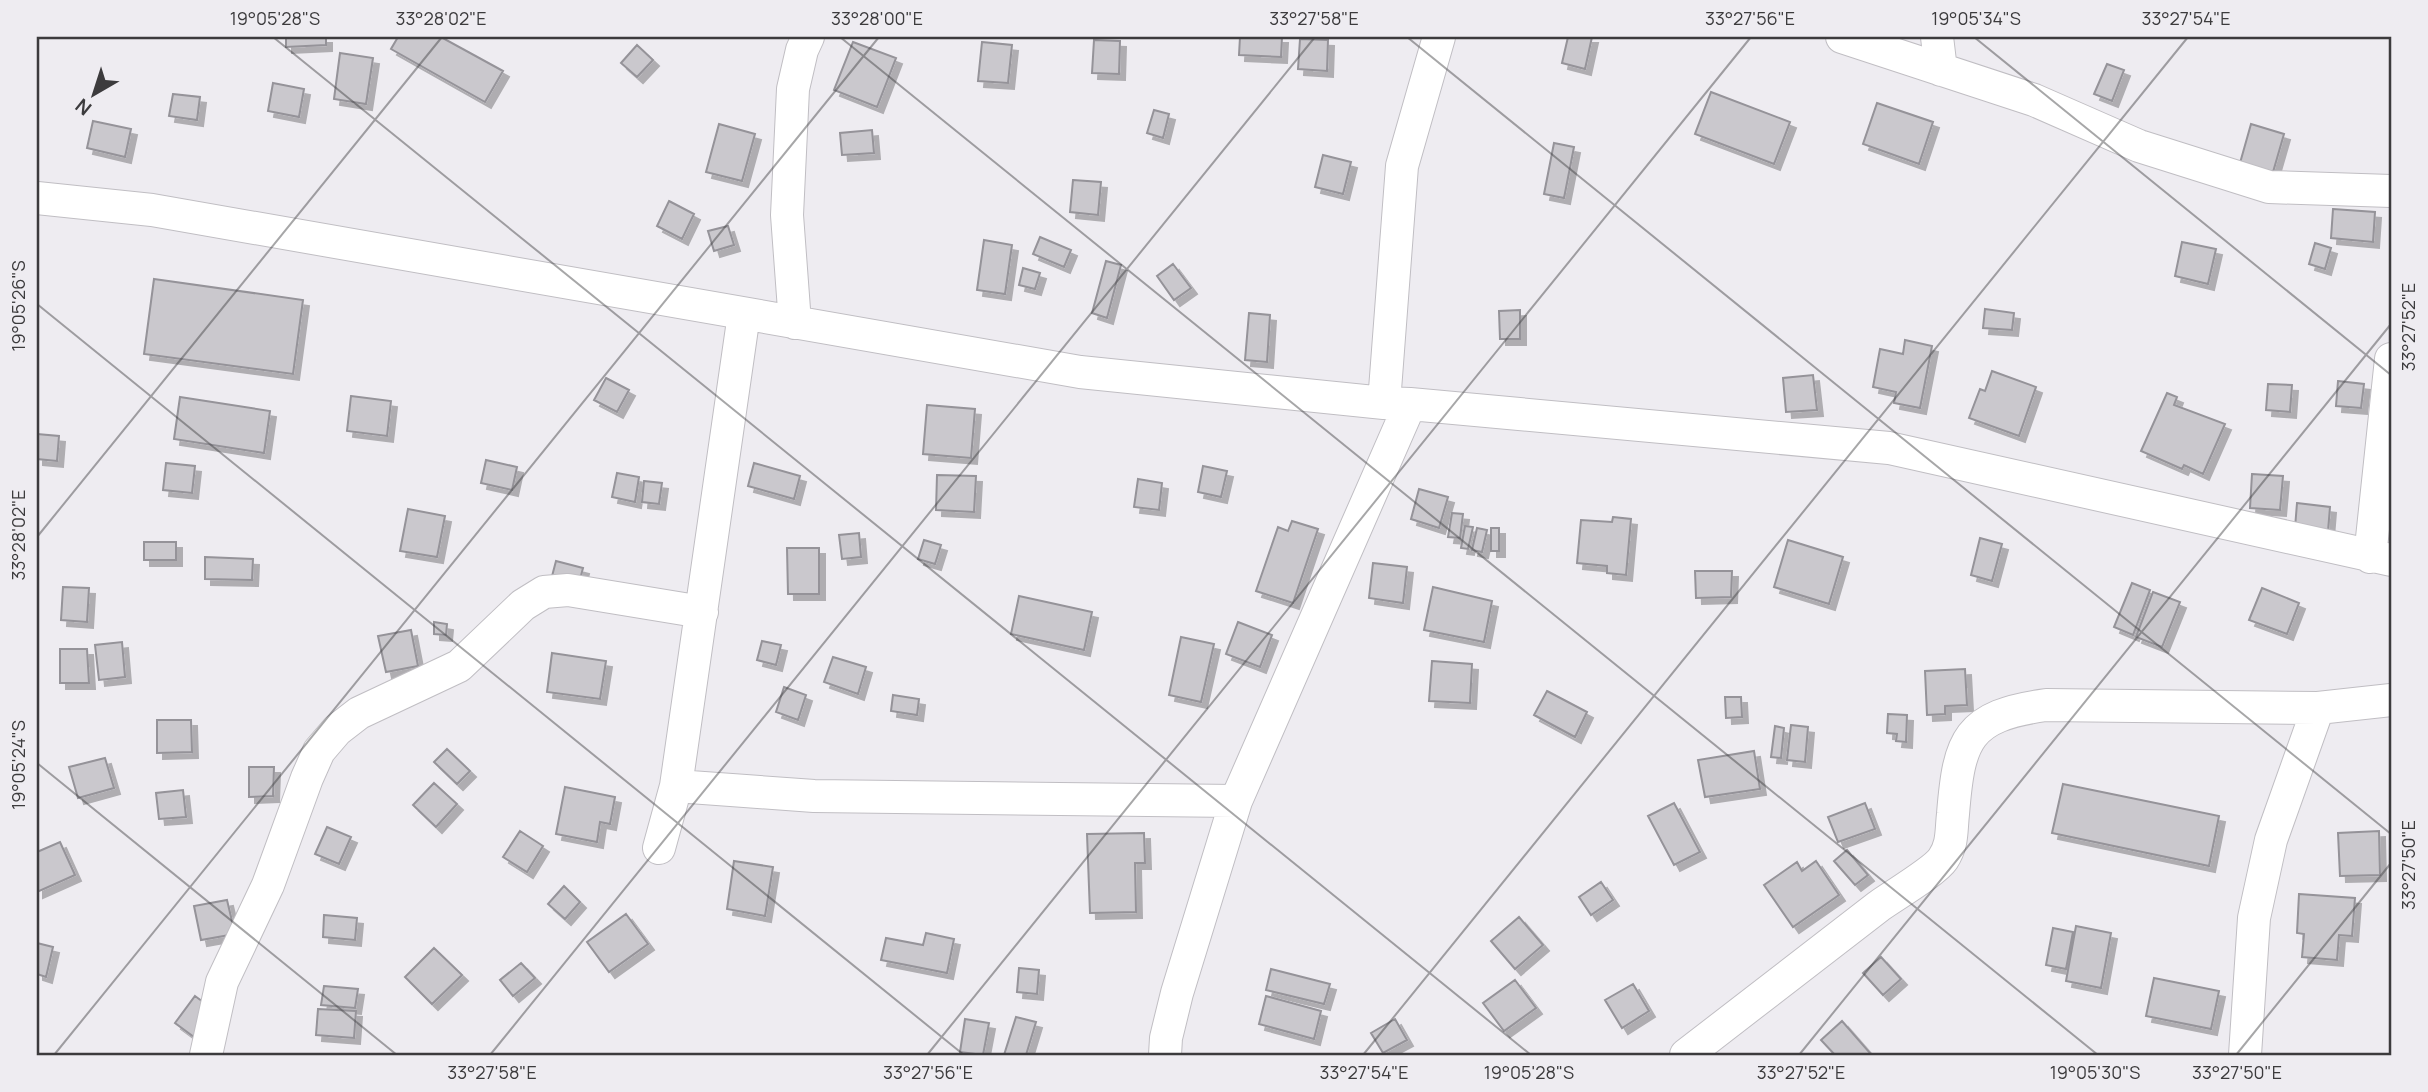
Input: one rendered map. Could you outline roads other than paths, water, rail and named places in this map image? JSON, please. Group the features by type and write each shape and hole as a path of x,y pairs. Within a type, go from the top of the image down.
{"street":[{"path":"795,323 787,215 793,89 802,50 808,37"},
{"path":"1165,1055 1166,1038 1177,992 1236,802 1397,404 1402,166 1438,37"},
{"path":"1842,37 2034,100 2139,146 2269,187 2391,191"},
{"path":"1937,37 1941,70"},
{"path":"37,198 152,210 1080,372 1397,404 1889,448 2381,559 2391,359"},
{"path":"659,848 676,786 744,314"},
{"path":"206,1055 222,982 268,885 306,778 320,751 337,730 359,713 459,666 523,606 544,592 568,590 702,612"},
{"path":"1686,1055 1882,904 1942,862 1952,842 1958,763 1966,743 1979,727 2012,710 2046,705 2318,708 2391,700"},
{"path":"2245,1055 2255,918 2271,840 2318,708"},
{"path":"676,786 814,796 1236,802"}]}
